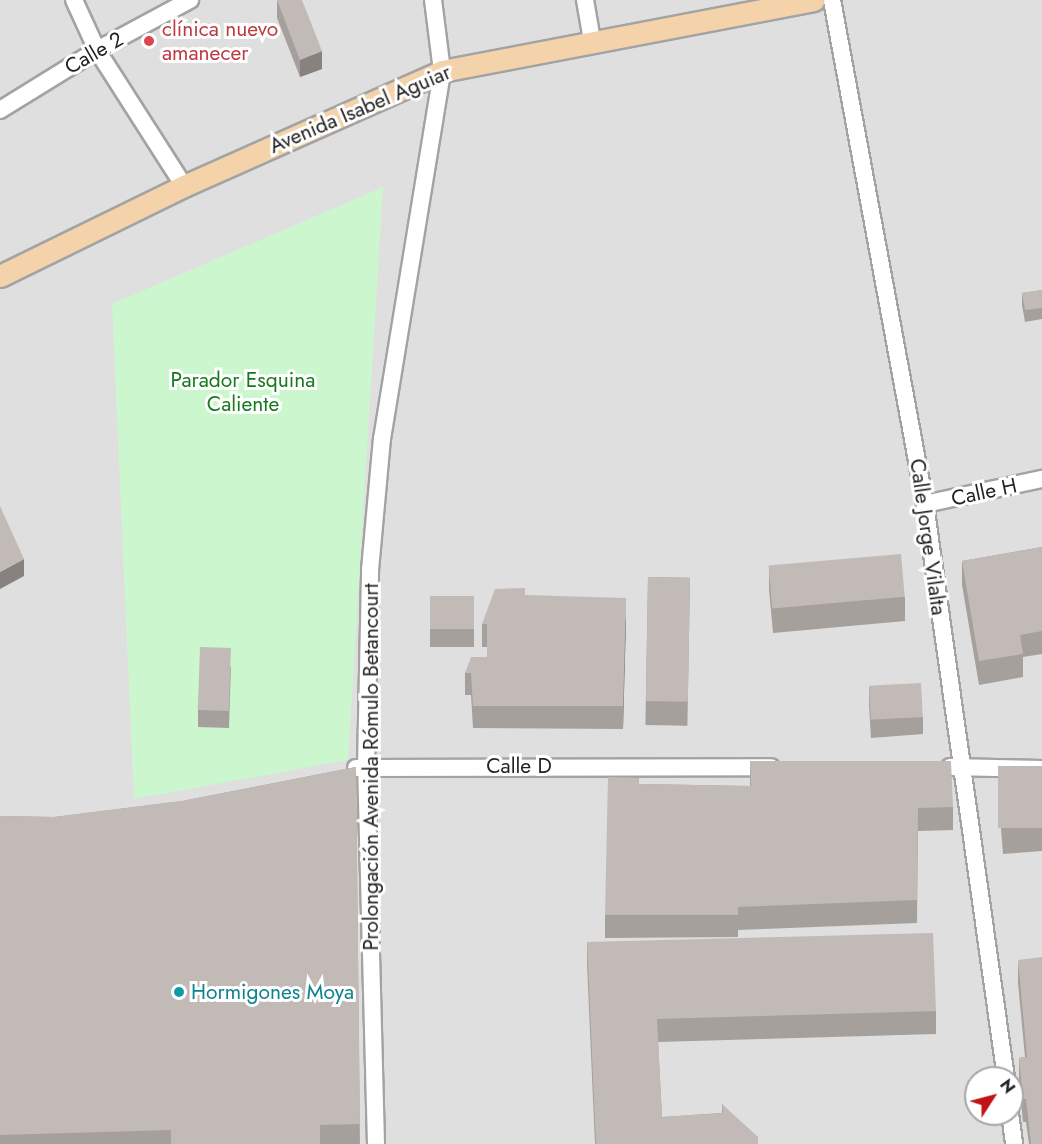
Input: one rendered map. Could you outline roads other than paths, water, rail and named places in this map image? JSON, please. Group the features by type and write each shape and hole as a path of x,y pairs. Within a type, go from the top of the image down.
{"main road":[{"name":"Avenida Isabel Aguiar","path":"0,276 184,186 442,71 592,40 813,0"}],"street":[{"path":"74,0 97,50 184,186"},
{"name":"Calle 2","path":"0,110 97,50 190,0"},
{"name":"Prolongación Avenida Rómulo Betancourt","path":"376,1144 366,766 370,570 382,439 442,71 433,0"},
{"path":"585,0 592,40"},
{"name":"Calle Jorge Vilalta","path":"832,0 925,504 959,767 1004,1066"},
{"name":"Calle H","path":"925,504 1042,479"},
{"name":"Calle D","path":"344,770 366,766 793,767"},
{"path":"936,767 1042,769"},
{"path":"1012,1126 1014,1144"}],"place":[{"name":"clínica nuevo amanecer","path":"149,41"},
{"name":"Hormigones Moya","path":"179,992"}],"park label":[{"name":"Parador Esquina Caliente","path":"243,392"}]}
